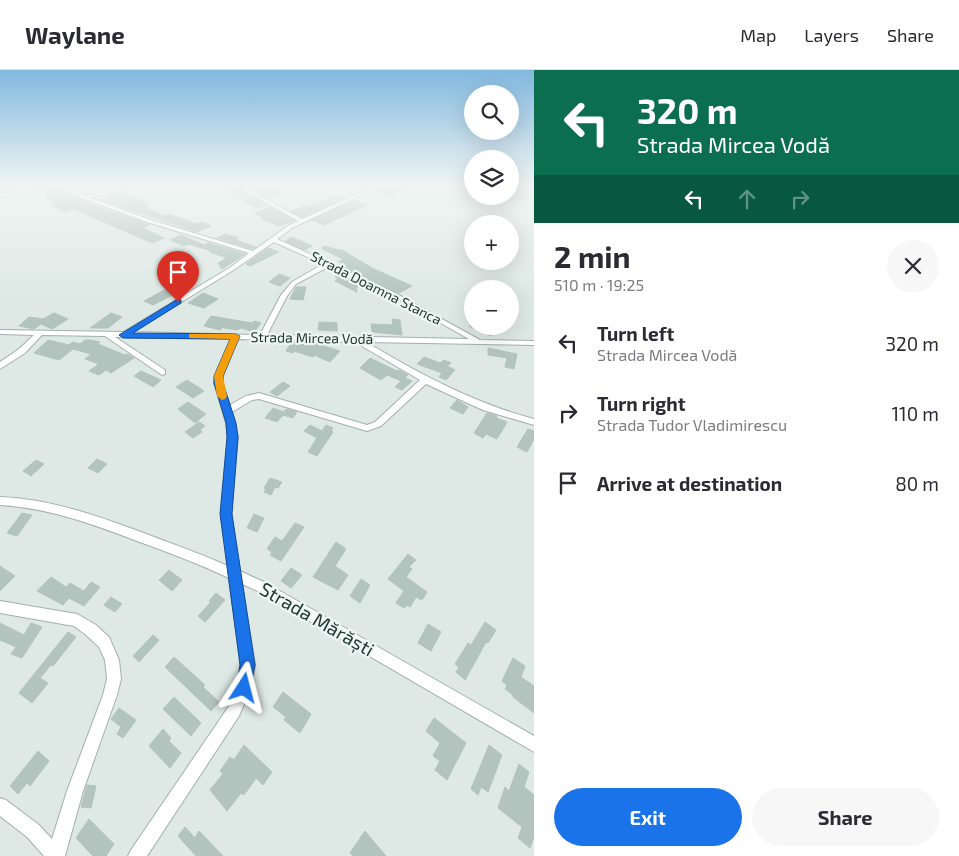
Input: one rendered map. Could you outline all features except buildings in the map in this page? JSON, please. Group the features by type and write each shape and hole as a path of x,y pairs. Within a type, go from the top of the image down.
{"street":[{"path":"155,223 255,253"},
{"path":"123,335 255,253 298,223"},
{"name":"Strada Doamna Stanca","path":"273,239 390,293 477,341"},
{"path":"263,336 284,295 294,282 328,264"},
{"name":"Strada Mircea Vodă","path":"0,332 534,343"},
{"path":"0,366 22,352 39,334"},
{"path":"108,335 162,372"},
{"path":"141,855 234,711 244,688 248,665 226,514 233,437 227,411 219,389 219,376 236,336"},
{"path":"355,339 425,380 468,400 534,422"},
{"path":"227,411 249,398 260,396 366,428 378,424 425,380"},
{"name":"Strada Mărăști","path":"0,501 23,502 70,512 234,573 288,601 534,744"},
{"path":"0,607 77,620 104,642 112,660 114,679 110,695 75,791 56,856"},
{"path":"0,806 33,831 56,856"}],"slow traffic":[{"path":"192,336 236,336 219,376 218,383 222,396"}],"route":[{"path":"178,302 123,335 236,336 223,364 218,383 231,423 233,437 226,514 248,665 244,688"}]}
